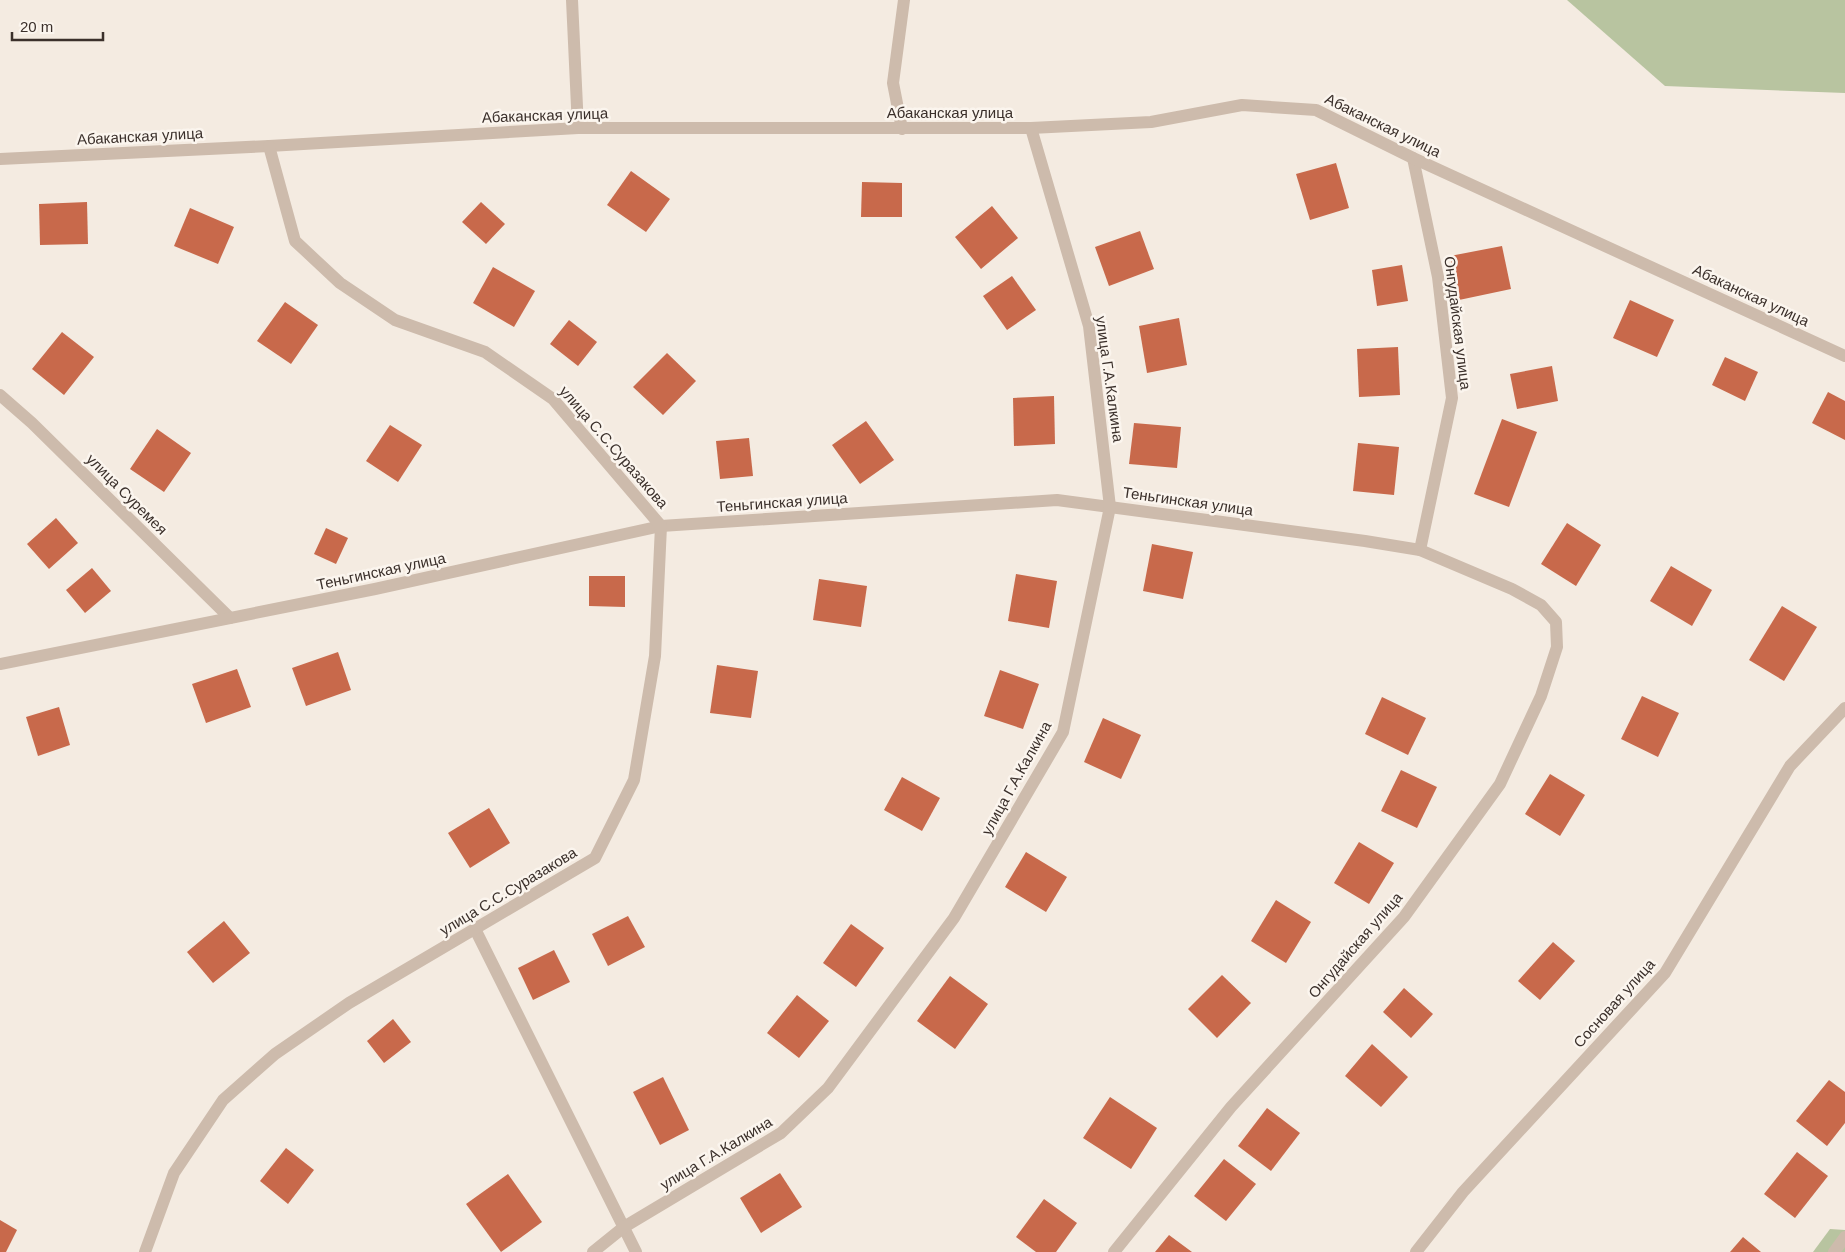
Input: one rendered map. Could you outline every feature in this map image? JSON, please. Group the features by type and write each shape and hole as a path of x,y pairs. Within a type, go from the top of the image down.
{"street":[{"path":"572,0 578,128"},
{"path":"902,129 893,83 904,0"},
{"name":"Абаканская улица","path":"0,159 578,128 1031,128 1151,122 1242,105 1316,110 1413,158 1845,356"},
{"name":"улица Г.А.Калкина","path":"593,1252 624,1227 781,1133 828,1088 954,918 1063,732 1110,507 1089,326 1031,128"},
{"name":"улица С.С.Суразакова","path":"145,1252 174,1173 223,1100 275,1054 349,1003 595,858 634,780 655,656 662,526 553,399 485,352 395,320 340,283 295,241 269,146"},
{"name":"Онгудайская улица","path":"1413,158 1438,277 1452,398 1420,550"},
{"name":"улица Суремея","path":"0,394 32,423 230,618"},
{"name":"Теньгинская улица","path":"0,664 375,589 662,526 1057,500 1420,550 1512,589 1541,605 1556,622"},
{"name":"Онгудайская улица","path":"1114,1252 1231,1107 1404,917 1500,784 1541,696 1557,647 1556,622"},
{"name":"Сосновая улица","path":"1416,1252 1463,1192 1665,973 1790,766 1845,708"},
{"path":"475,929 636,1252"},
{"path":"1834,1252 1845,1237"}],"green space":[{"path":"1567,0 1845,0 1845,93 1665,86"},
{"path":"1830,1229 1845,1230 1845,1252 1813,1252"}],"building":[{"path":"1336,163 1349,208 1310,220 1296,174"},
{"path":"631,171 670,199 646,232 607,205"},
{"path":"862,182 902,183 902,217 861,217"},
{"path":"87,202 88,244 40,245 39,204"},
{"path":"481,202 505,224 486,244 462,222"},
{"path":"992,206 1018,238 981,269 955,237"},
{"path":"190,208 234,227 218,264 174,246"},
{"path":"1140,231 1154,269 1109,286 1095,247"},
{"path":"1502,246 1511,289 1459,300 1450,256"},
{"path":"1402,265 1408,301 1377,306 1372,270"},
{"path":"493,267 535,291 514,327 473,303"},
{"path":"1012,276 1036,310 1007,330 983,296"},
{"path":"1630,300 1674,320 1657,357 1613,338"},
{"path":"285,302 318,325 291,364 257,341"},
{"path":"1179,318 1187,365 1147,373 1139,326"},
{"path":"569,320 597,342 578,366 550,344"},
{"path":"62,332 94,357 64,395 32,369"},
{"path":"1398,347 1400,395 1359,397 1357,349"},
{"path":"667,353 696,381 663,415 633,387"},
{"path":"1725,357 1758,372 1745,401 1712,385"},
{"path":"1552,366 1558,401 1517,409 1510,374"},
{"path":"1828,392 1845,401 1845,440 1812,423"},
{"path":"1054,396 1055,444 1014,446 1013,398"},
{"path":"1502,419 1537,432 1509,507 1474,494"},
{"path":"866,421 894,460 860,484 832,445"},
{"path":"1134,423 1181,427 1177,468 1129,464"},
{"path":"390,425 422,445 398,482 366,461"},
{"path":"157,429 191,453 164,492 130,469"},
{"path":"749,438 753,476 720,479 716,441"},
{"path":"1358,443 1399,447 1394,495 1353,491"},
{"path":"56,518 78,543 49,569 27,544"},
{"path":"1567,523 1601,545 1576,586 1541,564"},
{"path":"326,528 348,538 336,564 314,554"},
{"path":"1152,544 1193,552 1183,599 1143,591"},
{"path":"1671,566 1712,590 1692,626 1650,601"},
{"path":"92,568 111,591 85,613 66,590"},
{"path":"1016,574 1057,581 1049,628 1008,621"},
{"path":"589,576 625,576 625,607 589,606"},
{"path":"819,579 867,586 861,627 813,620"},
{"path":"1782,606 1817,627 1784,681 1749,660"},
{"path":"338,652 351,690 306,706 292,668"},
{"path":"717,665 758,671 751,718 710,713"},
{"path":"237,669 251,707 206,723 192,684"},
{"path":"1000,670 1039,684 1023,729 984,716"},
{"path":"1642,696 1679,713 1658,757 1621,739"},
{"path":"1382,697 1426,718 1408,755 1365,734"},
{"path":"59,707 70,745 38,756 26,717"},
{"path":"1103,718 1141,735 1121,779 1084,762"},
{"path":"1401,770 1437,787 1417,828 1381,811"},
{"path":"1550,774 1585,795 1560,836 1525,814"},
{"path":"902,777 940,798 922,831 884,810"},
{"path":"489,808 510,843 470,868 448,833"},
{"path":"1359,842 1394,863 1369,904 1334,883"},
{"path":"1026,852 1067,877 1046,912 1005,887"},
{"path":"1276,900 1311,922 1286,963 1251,941"},
{"path":"628,916 645,947 608,966 592,934"},
{"path":"224,921 250,953 213,983 187,952"},
{"path":"851,924 884,948 856,987 823,963"},
{"path":"1553,942 1575,961 1540,1000 1518,981"},
{"path":"554,950 570,982 533,1000 518,968"},
{"path":"1222,975 1251,1003 1217,1038 1188,1009"},
{"path":"950,976 988,1004 955,1049 917,1021"},
{"path":"1404,988 1433,1014 1411,1038 1383,1012"},
{"path":"797,995 829,1021 799,1058 767,1033"},
{"path":"393,1019 411,1042 384,1063 367,1041"},
{"path":"1372,1044 1408,1077 1381,1107 1345,1076"},
{"path":"663,1077 689,1130 660,1145 633,1092"},
{"path":"1829,1080 1845,1092 1845,1123 1827,1146 1796,1121"},
{"path":"1110,1097 1157,1128 1131,1169 1083,1138"},
{"path":"1267,1108 1300,1133 1271,1171 1238,1146"},
{"path":"286,1148 314,1170 288,1204 260,1181"},
{"path":"1797,1152 1828,1176 1795,1218 1764,1194"},
{"path":"1224,1159 1256,1184 1226,1221 1194,1196"},
{"path":"780,1173 802,1207 761,1233 740,1198"},
{"path":"508,1174 542,1222 501,1252 466,1204"},
{"path":"1044,1199 1077,1223 1056,1252 1036,1252 1016,1237"},
{"path":"0,1220 17,1230 6,1252 0,1252"},
{"path":"1169,1235 1192,1252 1155,1252"},
{"path":"1743,1237 1761,1252 1730,1252"}]}
